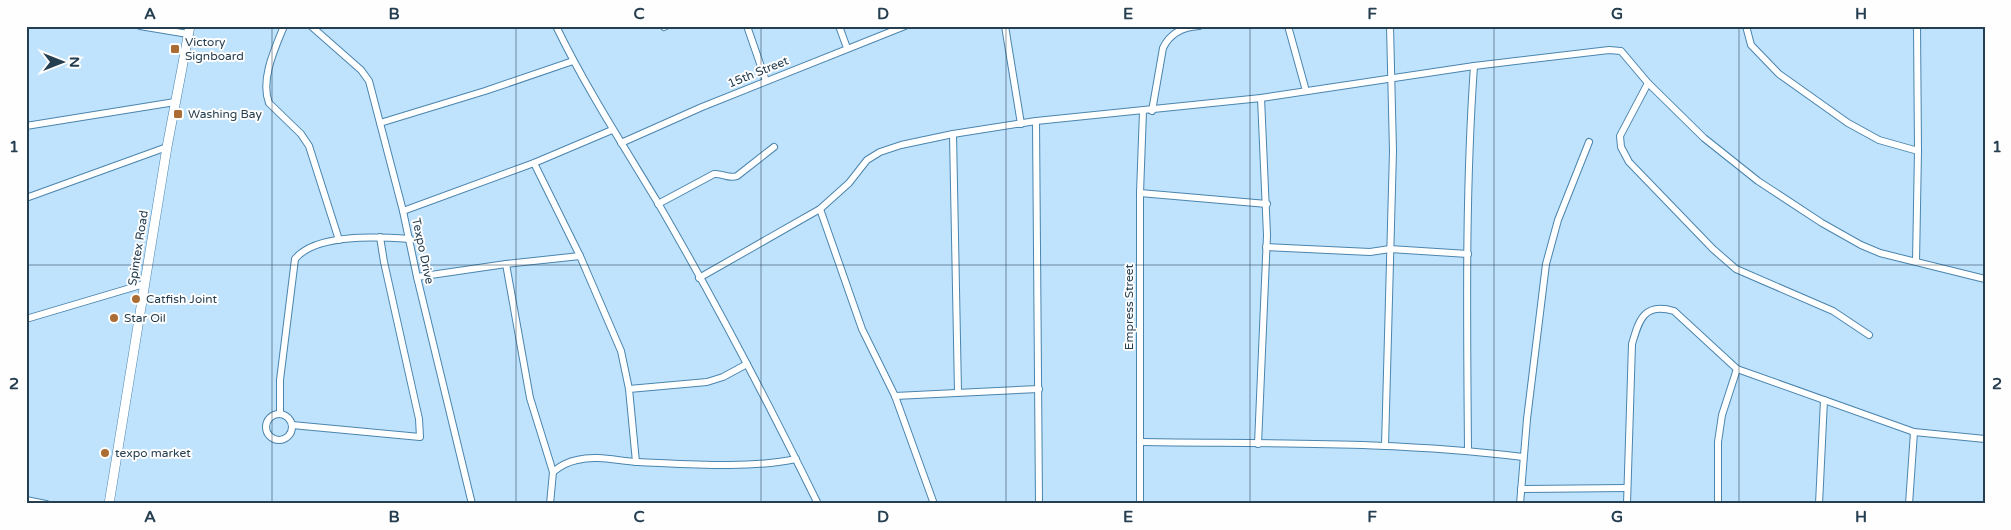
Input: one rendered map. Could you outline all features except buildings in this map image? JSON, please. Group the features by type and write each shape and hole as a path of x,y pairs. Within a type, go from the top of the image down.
{"main road":[{"name":"Spintex Road","path":"109,504 167,147 189,30"}],"street":[{"path":"140,26 189,30"},
{"path":"284,26 268,76 266,96 269,102 301,134 309,146 340,240"},
{"name":"Texpo Drive","path":"311,26 361,70 369,81 403,210 417,277 472,504"},
{"path":"556,26 573,61 612,130 658,204 747,364 818,504"},
{"path":"748,26 766,80"},
{"path":"839,26 847,48"},
{"name":"15th Street","path":"621,143 766,80 905,26"},
{"path":"1005,26 1021,124"},
{"path":"1152,111 1163,48 1174,33 1193,26 1199,26"},
{"path":"1288,26 1306,91"},
{"path":"1385,446 1393,151 1390,26"},
{"path":"1746,26 1751,45 1779,74 1848,123 1879,140 1918,151"},
{"path":"1916,262 1918,151 1917,26"},
{"path":"699,278 820,209 849,183 867,160 880,152 900,145 953,134 1036,121 1152,111 1306,91 1322,91 1474,66 1609,50 1621,51 1648,83 1704,138 1758,181 1822,223 1861,245 1880,253 1985,279"},
{"path":"380,123 573,61"},
{"path":"1468,450 1469,135 1474,66"},
{"path":"1648,83 1620,136 1621,147 1629,162 1713,249 1736,269 1833,311 1870,335"},
{"path":"1258,444 1267,204 1262,98"},
{"path":"26,126 175,102"},
{"name":"Empress Street","path":"1140,504 1142,442 1140,193 1143,111"},
{"path":"1036,121 1039,504"},
{"path":"403,210 534,164 612,130"},
{"path":"953,134 958,392"},
{"path":"1520,504 1523,457 1546,264 1558,220 1589,142"},
{"path":"26,198 167,147"},
{"path":"658,204 714,174 720,173 732,177 737,176 774,147"},
{"path":"534,164 580,256 621,352 629,388 636,462"},
{"path":"1140,193 1267,204"},
{"path":"820,209 862,330 894,396 934,504"},
{"path":"292,425 420,437 419,419 380,237"},
{"path":"280,413 280,380 295,259 301,251 312,246 340,240 380,237 410,239"},
{"path":"1266,247 1468,254"},
{"path":"417,277 506,264 580,256"},
{"path":"506,264 530,398 553,472 550,504"},
{"path":"26,319 144,284"},
{"path":"1627,504 1632,344 1640,319 1644,314 1664,308 1674,311 1737,368 1914,432 1985,439"},
{"path":"629,388 707,382 723,377 747,364"},
{"path":"1718,504 1718,442 1722,415 1737,368"},
{"path":"894,396 1039,389"},
{"path":"1819,504 1824,400"},
{"path":"280,413 289,418 292,425 291,432 281,440 271,438 265,429 266,422 273,414 280,413"},
{"path":"1909,504 1914,432"},
{"path":"1142,442 1385,446 1468,450 1523,457"},
{"path":"553,472 561,466 578,460 596,458 636,462 754,464 796,460"},
{"path":"1521,489 1627,488"},
{"path":"26,500 46,504"}],"place":[{"name":"Victory Signboard","path":"175,49"},
{"name":"Washing Bay","path":"178,114"},
{"name":"Catfish Joint","path":"136,299"},
{"name":"Star Oil","path":"114,318"},
{"name":"texpo market","path":"105,453"}]}
